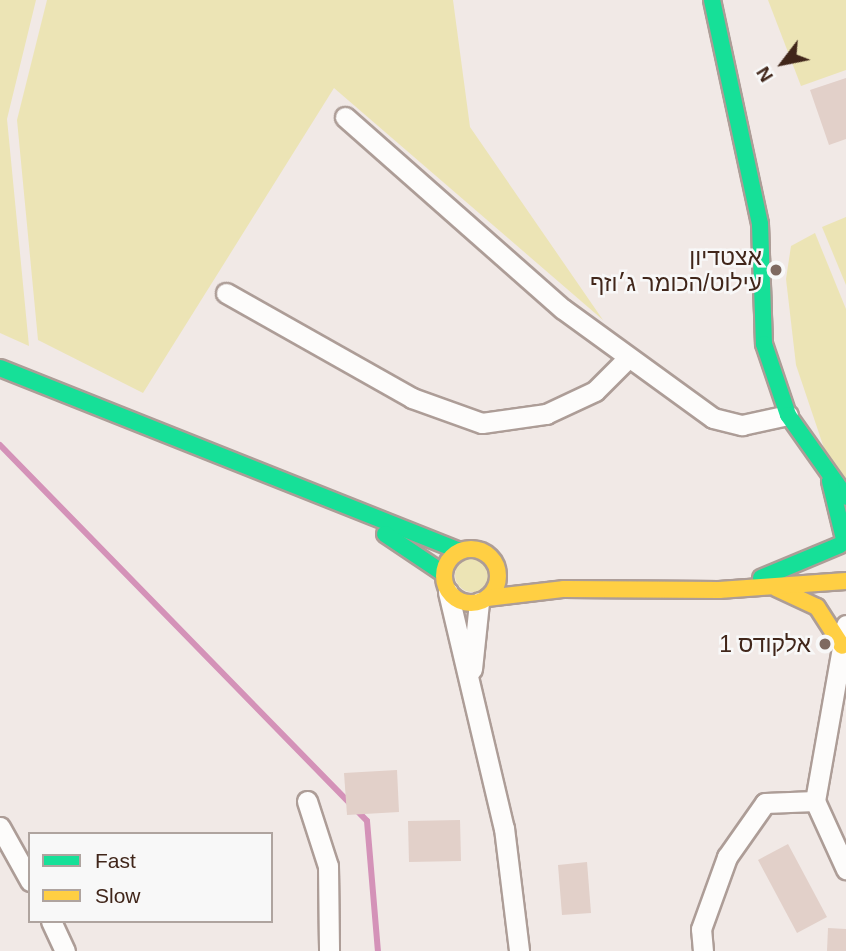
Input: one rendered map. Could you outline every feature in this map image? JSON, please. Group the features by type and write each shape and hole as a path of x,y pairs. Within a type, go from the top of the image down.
{"main road":[{"path":"712,0 760,224 764,344 788,415 830,479 846,497"},
{"path":"0,368 459,551 478,550 518,573 565,589"},
{"path":"342,506 446,583 462,602 565,589 774,588 846,580 838,564 843,540 830,479"},
{"path":"719,590 843,540"},
{"path":"446,583 459,551"},
{"path":"483,600 498,576 492,559"},
{"path":"774,588 817,607 842,646"}],"street":[{"path":"345,117 563,309 713,418 742,425 788,415"},
{"path":"226,293 412,398 482,422 546,414 595,391 628,358"},
{"path":"446,583 504,828 519,951"},
{"path":"471,684 483,600"},
{"path":"846,625 815,801 846,869"},
{"path":"834,690 846,669"},
{"path":"307,801 328,866 329,951"},
{"path":"703,951 701,929 727,857 765,803 815,801"},
{"path":"0,827 28,877"},
{"path":"52,923 65,951"}],"shaded area":[{"path":"0,0 36,0 7,119 29,346 0,333"},
{"path":"47,0 453,0 470,127 603,320 334,88 143,393 38,340 17,120"},
{"path":"768,0 846,0 846,70 801,86"},
{"path":"846,217 846,285 822,227"},
{"path":"815,233 846,309 846,480 829,463 796,365 786,279 791,246"},
{"path":"472,558 484,563 489,575 484,587 472,592 460,587 455,575 460,563"}],"building":[{"path":"846,78 846,139 829,145 810,90"},
{"path":"397,770 399,812 347,815 344,773"},
{"path":"460,820 461,861 409,862 408,821"},
{"path":"788,844 827,917 797,933 758,860"},
{"path":"587,862 591,913 562,915 558,865"},
{"path":"828,928 846,929 846,951 827,951"}],"waterway":[{"path":"0,445 367,821 378,951"}],"traffic: fast":[{"path":"712,0 760,224 764,344 788,415 846,497"},
{"path":"0,368 459,551"},
{"path":"830,481 844,539"},
{"path":"385,534 443,573"},
{"path":"761,578 840,545"}],"traffic: slow":[{"path":"471,549 490,557 498,576 490,595 471,603 452,595 444,576 452,557 471,549"},
{"path":"487,598 564,589 719,590 846,581"},
{"path":"776,588 817,607 842,646"}],"place":[{"name":"אצטדיון עילוט/הכומר ג׳וזף","path":"776,270"},
{"name":"אלקודס 1","path":"825,644"}]}
